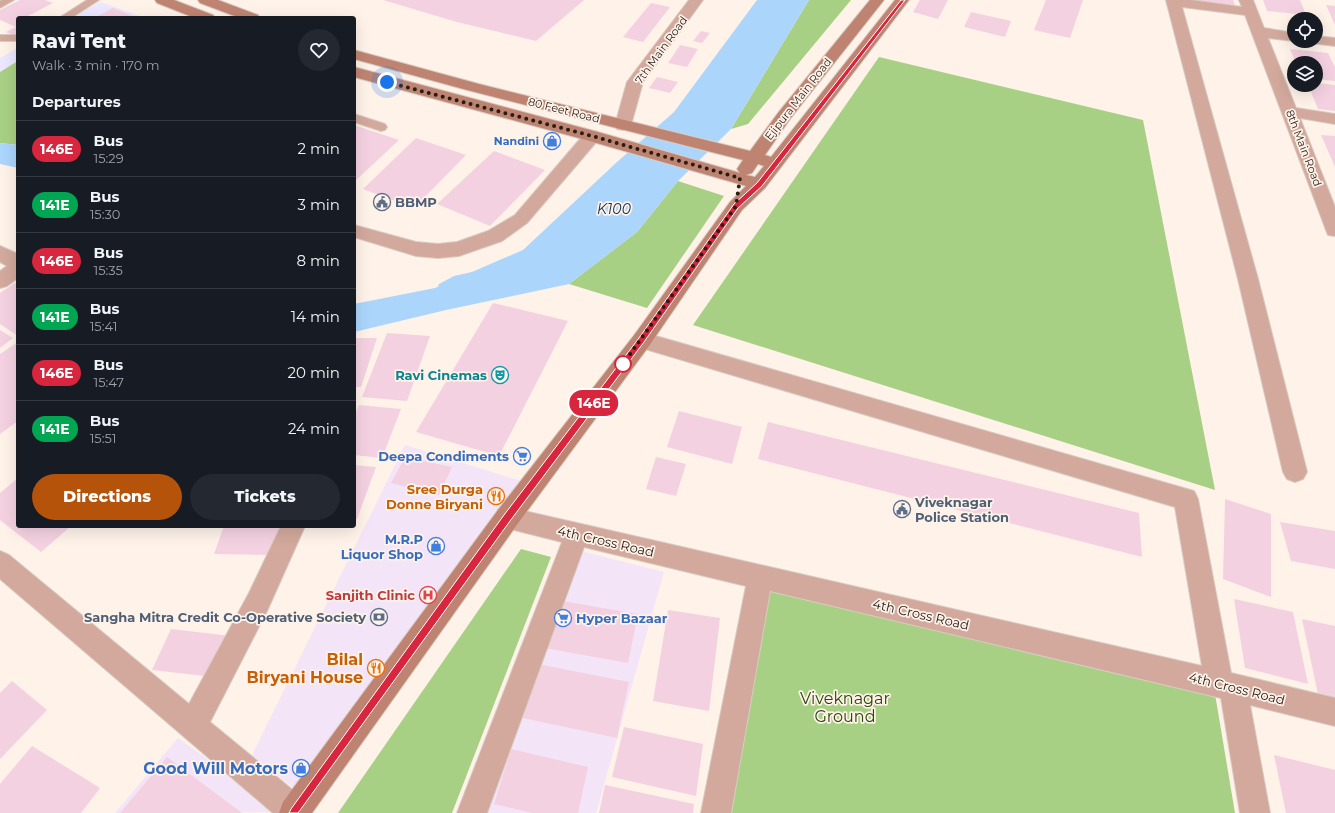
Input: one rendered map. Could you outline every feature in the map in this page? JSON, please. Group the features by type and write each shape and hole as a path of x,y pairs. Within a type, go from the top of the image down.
{"main road":[{"path":"162,0 182,3 205,16"},
{"path":"205,0 248,16"},
{"name":"Ejipura Main Road","path":"736,206 740,178 752,158 876,0"},
{"name":"Ejipura Main Road","path":"295,812 507,518 642,340 736,206 760,184 902,0"},
{"name":"80 Feet Road","path":"356,55 473,87 775,163"},
{"name":"80 Feet Road","path":"356,73 592,136 760,184"}],"street":[{"name":"7th Main Road","path":"631,126 635,82 696,0"},
{"path":"1248,6 1173,1 1248,280 1296,472"},
{"name":"8th Main Road","path":"1248,6 1335,230"},
{"path":"1259,32 1287,36"},
{"path":"1323,41 1335,42"},
{"path":"1290,112 1335,119"},
{"path":"356,232 416,249 438,251 459,249 495,236 521,219 592,136"},
{"path":"0,253 16,262"},
{"path":"0,281 16,269"},
{"path":"642,340 1186,499 1255,813"},
{"name":"4th Cross Road","path":"507,518 1226,685 1335,712"},
{"path":"192,726 250,619 280,558 292,528"},
{"path":"472,813 577,534"},
{"path":"0,564 295,812"},
{"path":"716,813 760,577"}],"lane":[{"path":"0,5 9,0"},
{"path":"67,16 94,0"},
{"path":"0,38 16,38"},
{"path":"356,119 381,127"}],"shaded area":[{"path":"100,2 139,16 75,16"},
{"path":"16,49 16,97 0,107 0,58"},
{"path":"405,445 524,482 295,789 252,755"},
{"path":"577,550 664,572 596,813 486,813"},
{"path":"178,738 282,812 115,813"}],"green space":[{"path":"809,0 851,0 748,124 731,129"},
{"path":"879,57 1143,120 1215,490 693,325"},
{"path":"16,62 16,145 0,143 0,72"},
{"path":"678,181 724,196 647,308 569,284 637,232"},
{"path":"521,549 551,557 452,813 338,813"},
{"name":"Viveknagar Ground","path":"760,577 1215,694 1235,813 720,813"}],"water":[{"path":"757,0 809,0 731,129 678,181 637,232 569,284 446,310 356,332 356,304 435,288 523,250 617,162 674,112"},
{"path":"0,143 16,145 16,168 0,164"}],"building":[{"path":"20,0 45,0 53,3 28,16 16,16 16,27 0,20 0,10"},
{"path":"383,0 584,0 536,41 457,22"},
{"path":"920,0 948,0 938,19 913,12"},
{"path":"1046,0 1083,0 1070,38 1034,30"},
{"path":"1189,0 1233,0 1236,8"},
{"path":"1263,0 1300,0 1305,12 1287,13 1267,11"},
{"path":"651,3 670,7 643,42 623,37"},
{"path":"1326,5 1335,6 1335,25"},
{"path":"113,8 132,16 98,16"},
{"path":"971,12 1011,21 1005,37 964,27"},
{"path":"16,27 16,36 6,32"},
{"path":"701,31 710,33 702,43 693,41"},
{"path":"680,45 698,49 687,67 668,63"},
{"path":"1290,49 1328,53 1335,67 1335,81 1323,80 1323,56 1293,56"},
{"path":"657,77 678,82 670,93 649,88"},
{"path":"1323,84 1335,85 1335,111 1318,109 1311,92 1323,92"},
{"path":"356,126 399,140 356,180"},
{"path":"1321,135 1335,136 1335,167"},
{"path":"416,138 466,155 414,208 363,189"},
{"path":"494,151 545,170 490,226 437,204"},
{"path":"16,284 16,335 0,324 0,293"},
{"path":"493,303 568,321 499,456 416,432"},
{"path":"0,330 13,338 0,348"},
{"path":"387,333 430,336 407,401 362,397"},
{"path":"356,338 377,338 361,387 356,387"},
{"path":"16,343 16,422 0,434 0,354"},
{"path":"359,405 401,409 382,458 356,455 356,412"},
{"path":"679,411 742,427 732,464 667,447"},
{"path":"768,422 1139,513 1142,557 758,459"},
{"path":"405,457 452,467 439,495 391,483"},
{"path":"656,457 686,464 676,496 646,489"},
{"path":"356,465 376,467 357,519"},
{"path":"16,480 16,528 69,528 41,552 0,520 0,493"},
{"path":"1225,499 1271,514 1271,597 1223,579"},
{"path":"1280,522 1335,531 1335,569 1291,561"},
{"path":"223,528 284,528 275,555 214,554"},
{"path":"1234,599 1293,612 1308,684 1245,668"},
{"path":"556,600 638,614 628,663 544,648"},
{"path":"668,610 720,618 709,711 653,701"},
{"path":"1302,619 1335,626 1335,703 1319,699"},
{"path":"171,629 231,636 213,677 152,670"},
{"path":"538,664 629,682 617,738 523,718"},
{"path":"12,681 47,710 0,759 0,693"},
{"path":"624,727 703,744 696,796 612,777"},
{"path":"32,746 100,788 81,813 0,813 0,784"},
{"path":"511,749 588,767 578,813 532,813 494,804"},
{"path":"1274,755 1335,770 1335,813 1286,813"},
{"path":"167,757 242,813 120,813"},
{"path":"605,785 694,804 693,813 599,813"}],"waterway":[{"name":"K100","path":"442,286 457,278 472,275"}],"bus line":[{"name":"146E","path":"294,813 507,518 642,340 736,206 760,184 789,144 902,0"}],"place":[{"name":"Nandini","path":"552,141"},
{"name":"BBMP","path":"382,202"},
{"name":"Ravi Cinemas","path":"500,375"},
{"name":"Deepa Condiments","path":"522,456"},
{"name":"Sree Durga Donne Biryani","path":"496,496"},
{"name":"Viveknagar Police Station","path":"902,509"},
{"name":"M.R.P Liquor Shop","path":"436,546"},
{"name":"Sanjith Clinic","path":"428,595"},
{"name":"Sangha Mitra Credit Co-Operative Society","path":"379,617"},
{"name":"Hyper Bazaar","path":"563,618"},
{"name":"Bilal Biryani House","path":"376,668"},
{"name":"Good Will Motors","path":"301,768"}],"route":[{"path":"387,82 592,136 740,178 736,206 642,340 623,364"}]}
